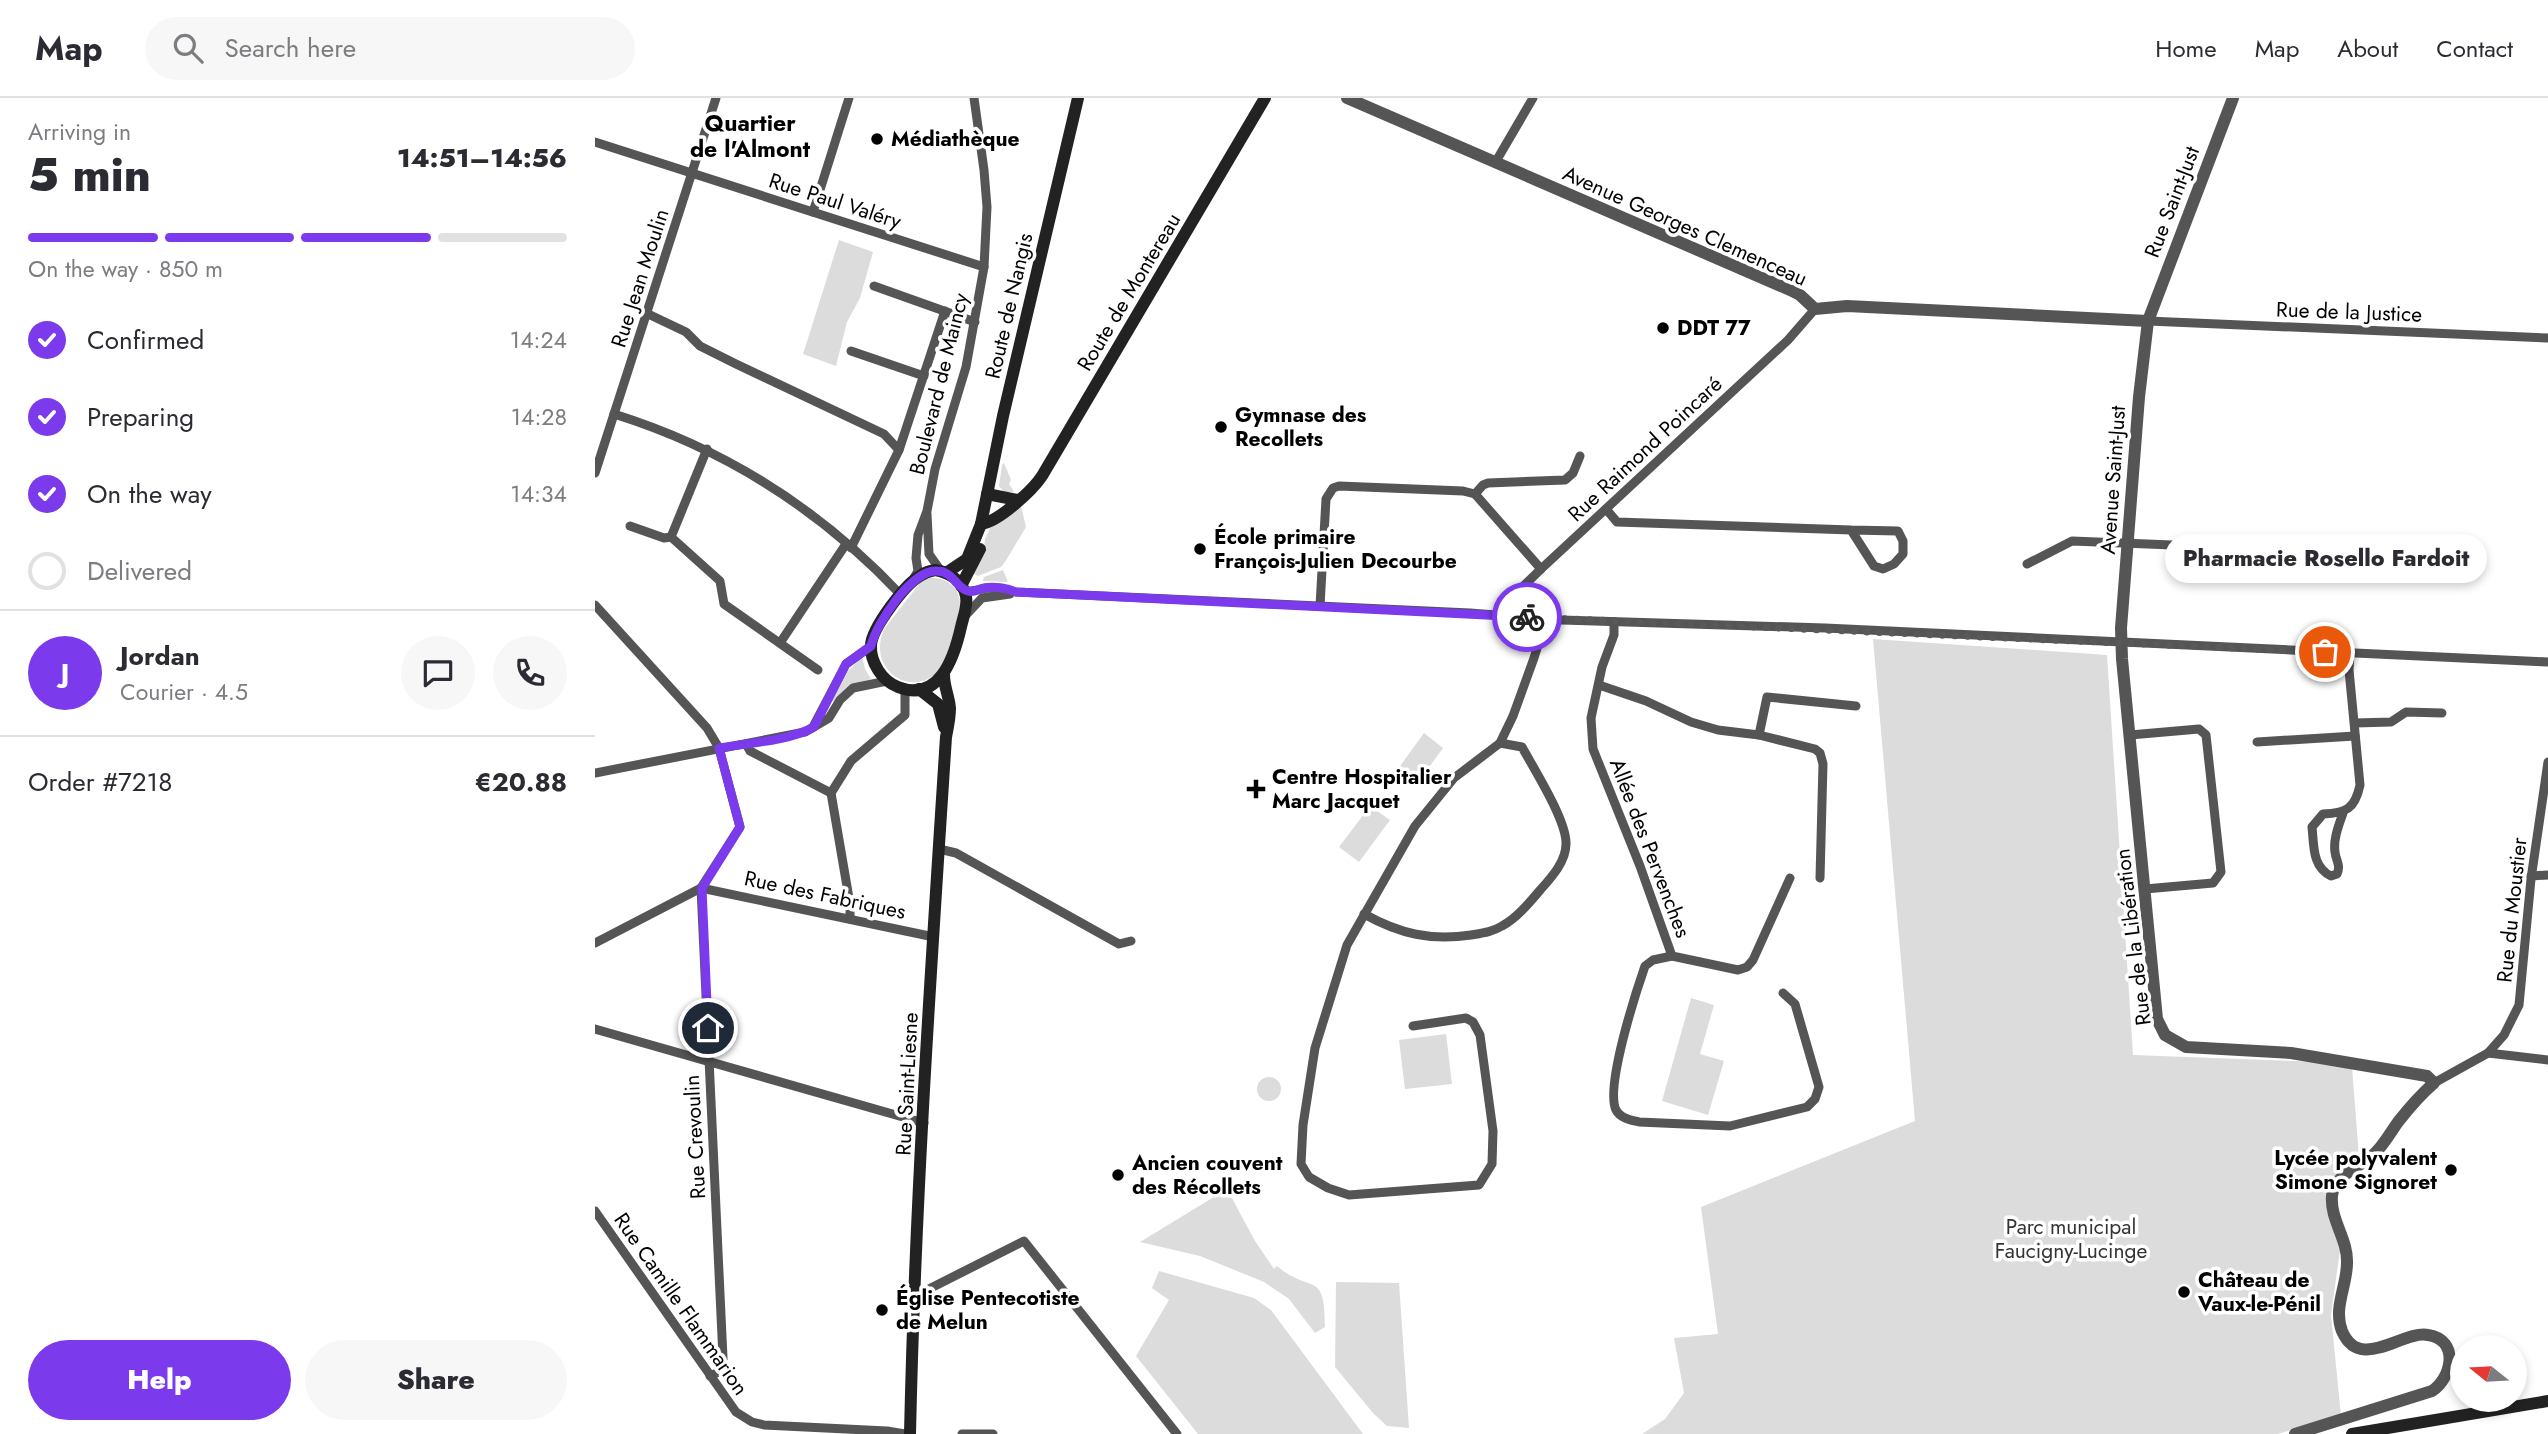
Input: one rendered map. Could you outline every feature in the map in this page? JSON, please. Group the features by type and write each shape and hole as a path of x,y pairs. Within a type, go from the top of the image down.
{"main road":[{"name":"Route de Nangis","path":"963,588 980,550 981,524 1003,416 1078,98"},
{"name":"Route de Montereau","path":"981,524 990,523 1038,482 1265,98"},
{"path":"987,494 1018,500"},
{"name":"Route de Nangis","path":"943,572 967,559 981,524"},
{"path":"928,572 943,572 963,588 966,603 951,662 944,675 928,687 919,690 905,689 887,681 878,669 871,646 873,635 898,592 928,572"},
{"name":"Rue Saint-Liesne","path":"908,1434 939,849 950,709 944,675"},
{"name":"Rue Saint-Liesne","path":"919,690 938,704 946,737"},
{"path":"2352,1434 2548,1401"}],"street":[{"name":"Rue Jean Moulin","path":"595,473 716,98"},
{"path":"813,212 849,98"},
{"name":"Boulevard de Maincy","path":"943,572 929,554 927,511 935,469 966,367 984,267 987,207 985,170 974,98"},
{"name":"Avenue Georges Clemenceau","path":"1347,98 1790,290 1815,309 1847,306 2148,321"},
{"path":"1495,163 1533,98"},
{"name":"Rue Saint-Just","path":"2148,321 2233,98"},
{"name":"Rue Paul Valéry","path":"595,142 984,267"},
{"path":"874,286 975,322"},
{"name":"Rue Raimond Poincaré","path":"1499,614 1505,604 1541,569 1788,341 1815,309"},
{"path":"780,643 848,546 899,450 945,311"},
{"path":"646,313 686,332 700,346 884,434 899,450"},
{"name":"Rue de la Justice","path":"2148,321 2548,338"},
{"name":"Avenue Saint-Just","path":"2122,642 2140,386 2148,321"},
{"path":"851,351 924,376"},
{"path":"614,414 707,449 747,471 828,527 898,592"},
{"path":"671,537 707,449"},
{"path":"1475,494 1488,483 1565,480 1573,473 1580,456"},
{"path":"1320,606 1326,502 1333,488 1339,486 1463,491 1475,494 1541,569"},
{"path":"1606,509 1618,522 1898,531 1903,554 1894,564 1883,569 1874,566 1851,530"},
{"name":"Boulevard de Maincy","path":"912,582 918,571 916,545 927,511"},
{"path":"630,526 664,538 671,537"},
{"path":"671,537 720,581 724,604 818,670"},
{"path":"2027,564 2072,541 2247,548 2260,555 2266,564 2249,574"},
{"path":"963,588 970,592 984,588 1016,592"},
{"path":"963,620 982,598 1016,592 1499,614 1614,622 1825,628 2548,662"},
{"path":"595,605 707,728 719,748 740,827 702,888 595,943"},
{"path":"1413,1026 1466,1018 1480,1035 1493,1131 1492,1164 1479,1185 1349,1195 1328,1188 1309,1177 1301,1164 1303,1125 1315,1048 1347,945 1415,826 1454,778 1500,743 1534,658 1543,618"},
{"name":"Allée des Pervenches","path":"1614,622 1614,635 1602,667 1591,718 1593,750 1640,866 1672,956 1738,970 1747,968 1790,878"},
{"name":"Rue de la Libération","path":"2122,642 2157,1019 2161,1030 2168,1038 2186,1047 2291,1053 2427,1076 2434,1083"},
{"path":"814,727 846,664 871,646"},
{"path":"2343,813 2323,814 2312,827 2316,861 2325,873 2331,876 2337,874 2340,867 2334,850 2336,831 2343,813 2354,803 2360,785 2349,670 2350,653"},
{"path":"595,773 805,732 829,718 853,688 887,681"},
{"path":"1598,685 1646,701 1691,722 1718,730 1759,735 1810,748 1820,754 1823,764 1820,878"},
{"path":"850,919 850,904 831,793 851,761 905,715 905,689"},
{"path":"1759,735 1767,697 1856,706"},
{"path":"2355,723 2391,722 2406,712 2442,713"},
{"path":"2130,735 2199,729 2206,735 2221,872 2213,883 2145,889"},
{"path":"2257,742 2355,736"},
{"path":"1364,914 1383,925 1426,937 1445,939 1490,932 1505,925 1554,874 1565,852 1566,840 1561,822 1522,747 1500,743"},
{"path":"746,744 750,751 831,793"},
{"name":"Rue du Moustier","path":"2488,1053 2504,1035 2519,1005 2531,876 2548,762"},
{"path":"939,849 956,853 1119,944 1131,940"},
{"path":"2531,876 2548,874"},
{"name":"Rue des Fabriques","path":"702,888 934,937"},
{"name":"Rue Crevoulin","path":"702,888 723,1358 723,1370 710,1376"},
{"path":"1672,956 1653,960 1645,966 1624,1030 1613,1097 1616,1111 1625,1118 1639,1122 1730,1126 1807,1107 1815,1100 1819,1087 1795,1004 1783,993"},
{"path":"595,1029 924,1123"},
{"path":"2295,1434 2432,1391 2442,1383 2448,1373 2449,1353 2435,1337 2419,1335 2372,1350 2356,1345 2344,1335 2339,1304 2348,1261 2333,1207 2334,1187 2339,1180 2377,1151 2414,1101 2434,1083 2488,1053 2548,1060"},
{"name":"Rue Camille Flammarion","path":"595,1211 736,1412 752,1422 764,1425 908,1434"},
{"path":"915,1296 1024,1241 1177,1434"},
{"path":"962,1434 993,1434"}],"green space":[{"path":"839,240 873,252 860,298 847,322 836,366 803,354"},
{"path":"1004,463 1011,480 1009,484 1014,492 1004,492 999,486"},
{"path":"1021,506 1026,527 1005,562 1001,567 978,576 972,573 983,555 985,539 991,526"},
{"path":"1003,570 1008,582 983,581 984,577"},
{"path":"929,578 942,579 952,585 958,594 960,607 946,660 936,673 924,681 911,682 899,679 889,671 882,660 880,645 884,629 920,583"},
{"name":"Parc municipal Faucigny-Lucinge","path":"1873,639 2107,655 2133,1055 2320,1062 2352,1067 2359,1157 2330,1185 2340,1250 2331,1315 2341,1416 2277,1434 1642,1434 1665,1419 1684,1393 1674,1338 1718,1334 1701,1207 1915,1121"},
{"path":"862,657 871,679 853,685 832,701 848,671"},
{"path":"1424,733 1443,748 1414,788 1395,773"},
{"path":"1370,806 1390,820 1359,862 1339,847"},
{"path":"1691,998 1714,1005 1700,1054 1724,1061 1708,1115 1662,1101"},
{"path":"1446,1034 1452,1084 1405,1089 1399,1040"},
{"path":"1269,1077 1278,1080 1281,1089 1278,1098 1269,1101 1260,1098 1257,1089 1260,1080"},
{"path":"1227,1189 1255,1241 1274,1269 1277,1266 1289,1275 1319,1289 1325,1327 1315,1333 1289,1299 1264,1282 1200,1256 1140,1242"},
{"path":"1159,1271 1254,1298 1271,1310 1363,1434 1198,1434 1136,1356 1169,1300 1152,1288"},
{"path":"1336,1282 1399,1283 1409,1428 1387,1426 1335,1367"}],"way so far":[{"path":"1527,617 2325,652"}],"place":[{"name":"Médiathèque","path":"877,139"},
{"name":"DDT 77","path":"1663,328"},
{"name":"Gymnase des Recollets","path":"1221,427"},
{"name":"École primaire François-Julien Decourbe","path":"1200,549"},
{"name":"Pharmacie Rosello Fardoit","path":"2325,652"},
{"name":"Centre Hospitalier Marc Jacquet","path":"1256,789"},
{"name":"Lycée polyvalent Simone Signoret","path":"2451,1170"},
{"name":"Ancien couvent des Récollets","path":"1118,1175"},
{"name":"Château de Vaux-le-Pénil","path":"2184,1292"},
{"name":"Église Pentecotiste de Melun","path":"882,1310"}],"district":[{"name":"Quartier de l'Almont","path":"750,136"}],"route":[{"path":"708,1028 702,888 740,827 719,748 788,736 814,727 846,664 871,646 873,635 890,610 921,575 935,570 946,573 956,579 964,590 970,592 984,588 1007,589 1016,592 1527,617"}]}
